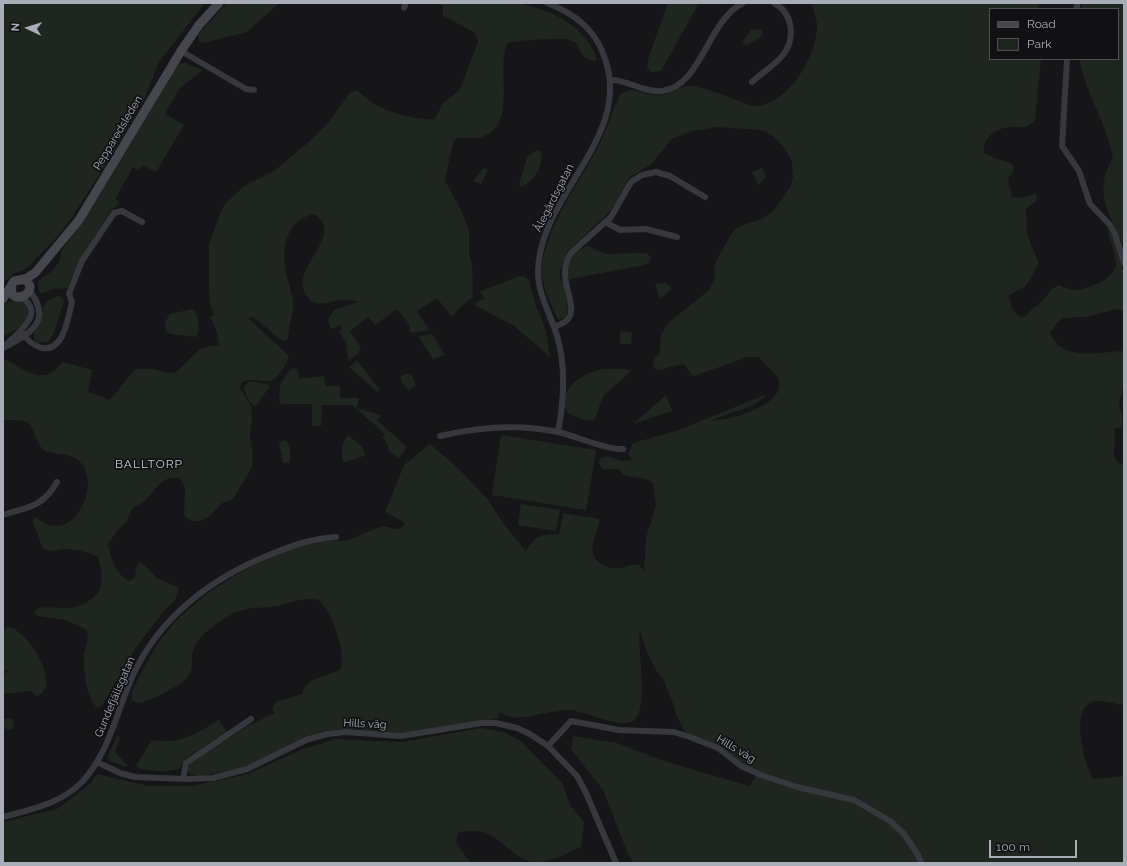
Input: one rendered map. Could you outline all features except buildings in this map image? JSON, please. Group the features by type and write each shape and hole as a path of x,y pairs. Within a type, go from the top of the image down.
{"street":[{"name":"Pepparedsleden","path":"29,289 35,273 61,244 82,215 181,51 199,25 219,3"},
{"name":"Ålegårdsgatan","path":"547,3 569,12 595,36 607,60 611,80 610,102 604,120 594,144 549,227 540,252 538,273 541,293 554,327 559,346 562,371 562,414 558,432"},
{"path":"611,80 618,80 653,91 676,87 690,74 726,16 743,3"},
{"path":"752,82 780,58 788,45 791,33 790,21 785,11 774,3"},
{"path":"181,51 246,89 254,90"},
{"path":"1067,60 1062,146 1079,171 1090,204 1110,225 1115,234 1124,263"},
{"path":"554,327 566,321 570,314 564,272 568,259 572,252 613,214 630,182 646,173 660,173 670,176 705,197"},
{"path":"21,331 31,344 39,348 50,347 58,342 62,335 72,302 69,294 78,269 114,213 122,211 142,222"},
{"path":"605,222 620,230 646,229 677,237"},
{"name":"Pepparedsleden","path":"23,279 35,273"},
{"path":"3,300 15,280 23,279 27,282 29,289 35,298 40,314 37,324 25,337 4,348"},
{"path":"4,348 28,323 31,314 29,306 11,291 12,285"},
{"path":"3,300 26,295 29,289"},
{"path":"440,436 507,427 558,432 623,449"},
{"path":"3,515 40,503 48,496 57,482"},
{"name":"Gundefjällsgatan","path":"3,817 56,801 81,783 97,762 125,691 142,657 161,630 180,609 222,578 260,559 313,539 336,537"},
{"path":"97,762 120,773 135,777 183,779 186,763 251,719"},
{"name":"Hills väg","path":"548,746 571,721 619,730 674,732 690,736 718,748 742,766 761,775 797,787 854,800 871,809 890,821 904,834 918,855 921,863"},
{"name":"Hills väg","path":"183,779 213,778 247,769 306,740 336,733 400,736 465,725 496,723 530,734 548,746 577,776 586,793 616,863"}],"green space":[{"path":"3,3 205,3 159,62 144,100 108,161 72,217 56,238 28,267 22,271 14,273 3,283"},
{"path":"227,3 279,3 247,32 202,43 199,41 198,35"},
{"path":"436,3 513,3 541,9 553,14 576,28 585,37 597,60 586,58 580,51 577,44 566,39 517,41 507,43 504,55 503,110 500,121 493,131 482,137 457,138 453,143 445,180 462,212 469,231 469,253 472,264 473,297 460,307 452,317 437,298 417,311 429,329 427,331 410,333 409,324 397,309 375,325 368,317 350,331 361,348 359,353 348,361 346,342 339,332 342,330 340,325 331,329 328,320 334,310 359,302 345,299 318,303 312,302 309,299 303,288 304,277 307,268 323,239 324,230 322,221 314,214 299,221 293,226 289,233 284,256 287,278 293,301 288,337 286,341 280,339 253,317 248,318 289,356 283,368 272,380 248,380 242,382 240,388 250,404 252,416 250,437 253,454 252,467 233,499 222,503 210,516 200,521 192,521 185,517 185,491 179,478 167,479 163,481 142,503 132,509 127,521 117,531 108,544 115,566 124,578 129,581 135,578 136,569 140,561 157,578 179,588 175,600 163,612 135,649 102,706 98,708 91,698 86,683 84,655 88,634 87,630 56,618 33,614 40,608 69,608 79,606 96,595 99,591 101,574 98,557 74,550 66,549 52,551 43,549 33,522 34,518 36,517 50,525 63,525 73,518 82,507 87,494 88,480 84,467 75,458 43,450 27,422 3,420 3,359 36,375 50,373 63,362 92,370 88,392 110,400 135,369 153,369 169,373 176,372 201,348 219,345 216,329 210,317 215,314 211,309 209,290 209,244 221,211 226,203 244,186 274,171 310,141 328,123 350,93 356,90 374,104 387,110 421,119 435,119 443,103 460,89 478,42 474,32 443,16 443,6"},
{"path":"668,3 699,3 661,71 651,72 647,68 649,56"},
{"path":"811,3 1038,3 1039,8 989,8 989,60 1041,60 1035,120 1025,127 1009,127 994,132 985,143 984,153 1013,165 1013,174 1008,177 1012,197 1020,198 1036,193 1037,200 1026,209 1027,234 1039,264 1025,287 1009,295 1012,308 1020,317 1026,316 1052,289 1059,285 1070,290 1086,288 1100,282 1112,274 1116,263 1106,227 1114,238 1124,274 1124,311 1117,309 1085,317 1063,318 1057,323 1050,333 1056,342 1063,348 1072,352 1092,353 1124,351 1124,380 1119,405 1122,414 1122,427 1115,429 1114,456 1118,463 1124,464 1124,705 1100,701 1091,702 1083,710 1080,730 1083,753 1090,773 1094,779 1124,776 1124,863 634,863 628,854 603,790 571,749 573,736 617,743 661,760 749,786 759,772 741,763 715,744 685,732 676,715 673,703 663,679 656,670 647,652 640,631 639,640 642,697 640,709 636,719 628,723 614,722 568,710 516,718 500,712 498,718 494,719 398,733 357,729 324,731 304,738 242,768 201,776 189,774 187,769 192,762 246,727 275,713 272,710 275,702 302,694 304,688 312,680 341,669 341,652 337,633 329,614 319,600 303,600 278,606 251,608 241,611 218,623 198,641 194,647 192,667 188,677 185,680 158,696 140,703 132,700 132,691 156,646 166,633 196,603 214,589 254,565 295,547 314,541 344,541 352,539 373,529 386,527 398,529 403,527 405,523 385,512 404,465 430,444 459,469 488,500 505,526 526,551 539,537 559,534 563,513 600,519 593,543 593,554 596,559 601,564 609,568 639,565 644,571 646,538 656,505 653,483 646,479 624,475 619,469 603,469 598,462 603,457 609,457 622,461 632,460 628,454 633,443 679,430 764,395 765,397 752,406 711,420 727,419 738,416 767,403 778,391 779,379 759,357 748,357 694,376 684,364 658,370 655,369 653,363 655,357 659,355 661,335 668,323 709,290 714,279 715,263 732,233 738,227 764,218 774,210 791,186 793,177 792,161 784,148 773,136 761,130 718,127 692,131 672,139 651,164 629,178 614,205 607,214 567,252 560,270 560,281 561,280 563,282 568,307 566,317 558,320 546,292 542,274 543,259 548,242 554,225 605,133 620,95 629,90 637,90 649,94 663,95 682,87 692,86 718,93 751,106 764,104 776,99 787,90 805,67 815,40 817,27 816,18"},
{"path":"1082,3 1124,3 1124,246 1105,203 1104,181 1107,170 1113,158 1110,145 1086,84 1079,60 1119,60 1119,8 1081,8"},
{"path":"763,29 762,36 746,46 742,43 751,30"},
{"path":"181,63 185,63 203,70 179,89 165,114 184,125 156,172 142,165 139,171 133,167 115,199 120,202 112,209 87,247 68,288 53,289 41,294 39,291 38,281 51,272 59,262 62,250 93,206 177,66"},
{"path":"535,151 540,151 540,168 530,181 520,187 519,185 527,157"},
{"path":"483,168 488,170 481,184 473,181"},
{"path":"762,168 766,177 758,185 752,172"},
{"path":"588,246 605,254 642,253 648,254 651,257 649,262 645,265 569,279 568,268 571,258 578,251"},
{"path":"524,276 529,280 537,309 546,332 550,357 513,325 476,306 476,302 485,299 480,292 483,290 517,277"},
{"path":"666,283 672,289 660,299 655,284"},
{"path":"60,296 64,301 54,333 48,342 37,343 34,339 34,333 41,320 43,307 47,301"},
{"path":"13,300 22,301 28,313 27,318 24,323 14,331 3,336 3,305"},
{"path":"192,309 195,310 198,324 198,334 196,337 171,334 166,331 165,322 170,314"},
{"path":"620,331 632,333 631,344 620,344"},
{"path":"432,334 445,355 433,359 418,336"},
{"path":"357,360 380,390 377,392 349,367"},
{"path":"290,369 298,369 299,379 324,376 326,386 340,386 340,398 359,398 357,408 381,415 377,420 407,447 399,458 388,451 388,444 382,437 385,434 352,405 322,405 321,426 312,426 312,404 281,404 279,401 280,385"},
{"path":"603,369 625,369 631,371 603,396 595,419 588,420 580,418 567,412 564,404 568,389 588,374"},
{"path":"404,374 411,374 416,385 409,391 401,381 401,376"},
{"path":"250,381 271,385 255,407 249,401 243,387"},
{"path":"666,395 672,411 633,424"},
{"path":"348,435 362,447 365,453 364,456 345,462 342,460 342,446"},
{"path":"501,435 596,450 586,510 492,495"},
{"path":"283,440 290,446 290,463 283,463 279,443"},
{"path":"521,504 560,510 556,531 518,525"},
{"path":"8,627 16,630 24,637 39,658 44,670 46,681 44,690 37,696 31,691 3,694 3,675 8,671 3,670 3,630"},
{"path":"3,719 11,719 14,721 13,729 10,730 3,728"},
{"path":"219,720 227,732 185,759 179,769 151,771 136,766 152,740 180,740 195,734"},
{"path":"481,728 504,732 521,741 562,783 570,805 584,822 581,847 547,861 535,862 521,858 490,835 483,832 467,831 458,833 456,843 471,863 3,863 3,822 57,809 90,784 97,774 149,786 192,786 248,774 303,749 335,739 402,742"},
{"path":"118,735 120,738 115,752 128,766 126,767 110,761 107,757"}],"district":[{"name":"BALLTORP","path":"149,464"}]}
